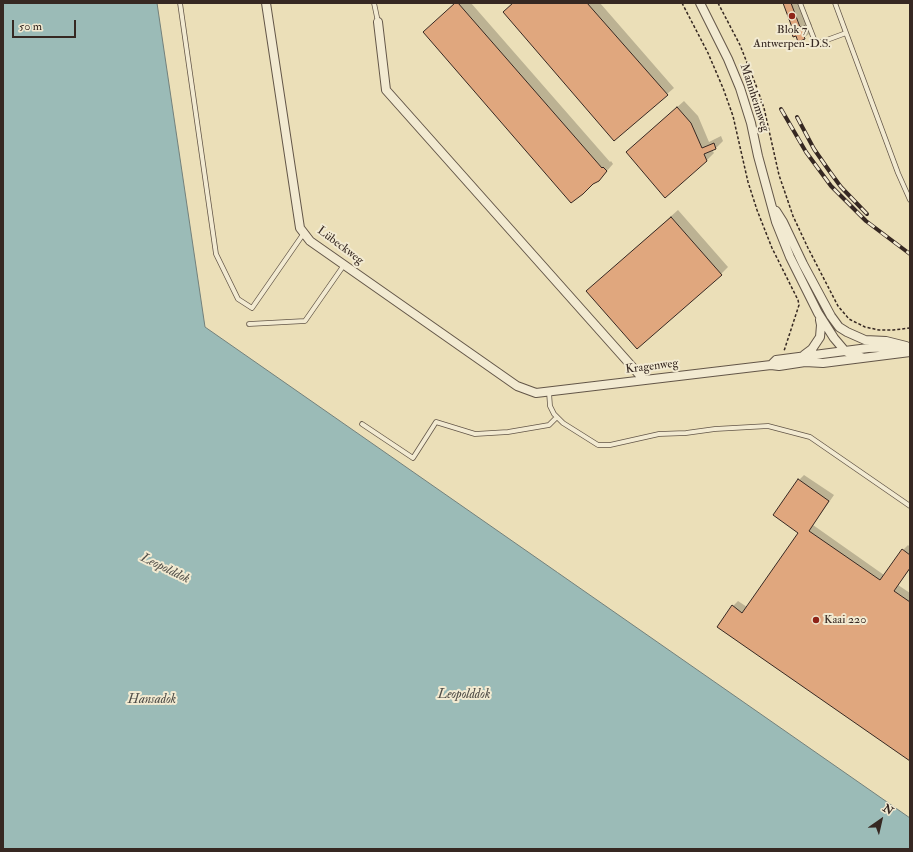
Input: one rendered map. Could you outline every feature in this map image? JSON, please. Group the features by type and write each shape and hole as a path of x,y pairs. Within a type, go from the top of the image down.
{"street":[{"name":"Lübeckweg","path":"266,3 300,228 310,241 517,386 536,393"},
{"name":"Mannheimweg","path":"700,3 728,59 740,88 751,123 758,156 776,222 790,257 818,313"},
{"path":"378,22 386,90 644,380"},
{"name":"Mannheimweg","path":"771,205 783,222 831,316 839,327 856,337 865,340 886,342 909,348"},
{"name":"Kragenweg","path":"798,357 806,354 812,349 820,337 821,325 818,313"},
{"name":"Kragenweg","path":"818,313 834,338 846,351 856,356 867,358"},
{"name":"Mannheimweg","path":"831,316 834,338"},
{"path":"805,362 821,357 827,353 834,343 834,338"},
{"name":"Kragenweg","path":"771,364 776,360 781,359 827,353 909,348"},
{"name":"Kragenweg","path":"536,393 771,364 779,366 805,362 823,363 867,358 909,348"}],"lane":[{"path":"180,3 216,254 238,299 252,308 304,233"},
{"path":"374,3 378,22"},
{"path":"800,3 816,44 846,32"},
{"path":"835,3 895,166 910,200"},
{"path":"249,324 305,320 344,265"},
{"path":"549,392 551,410 557,417 598,445 659,434 768,426 810,437 910,506"},
{"path":"362,424 413,458 436,422 475,434 508,432 549,425 557,417"}],"path":[{"path":"682,3 708,53 723,88 733,116 748,182 757,210 772,248 798,300 799,305 781,359"},
{"path":"718,3 740,45 757,88 764,108 779,175 793,216 838,306 850,319 865,327 879,330 910,328"}],"water":[{"path":"3,3 157,3 205,327 910,818 910,849 3,849"}],"building":[{"path":"455,3 458,3 602,168 603,167 607,171 599,181 593,184 571,203 423,32"},
{"path":"513,3 587,3 668,95 614,141 503,12"},
{"name":"Blok 7 Antwerpen-D.S.","path":"783,3 791,3 800,27 805,26 807,31 803,33 805,39 798,42 796,36 793,37 791,30 793,30"},
{"path":"677,107 691,123 702,148 714,143 716,149 704,154 707,161 665,198 626,152"},
{"path":"671,217 722,275 637,349 586,291"},
{"name":"Kaai 220","path":"798,479 829,501 809,531 880,580 902,549 910,555 910,568 894,591 910,602 910,761 717,627 732,605 742,613 798,533 773,515"}],"railway":[{"path":"781,109 806,152 831,186 866,221 910,254"},
{"path":"797,117 814,149 830,172 841,187 867,214"}],"place":[{"name":"Blok 7 Antwerpen-D.S.","path":"792,16"},
{"name":"Kaai 220","path":"816,620"}],"water label":[{"name":"Leopolddok","path":"165,569"},
{"name":"Leopolddok","path":"464,695"},
{"name":"Hansadok","path":"152,700"}]}
